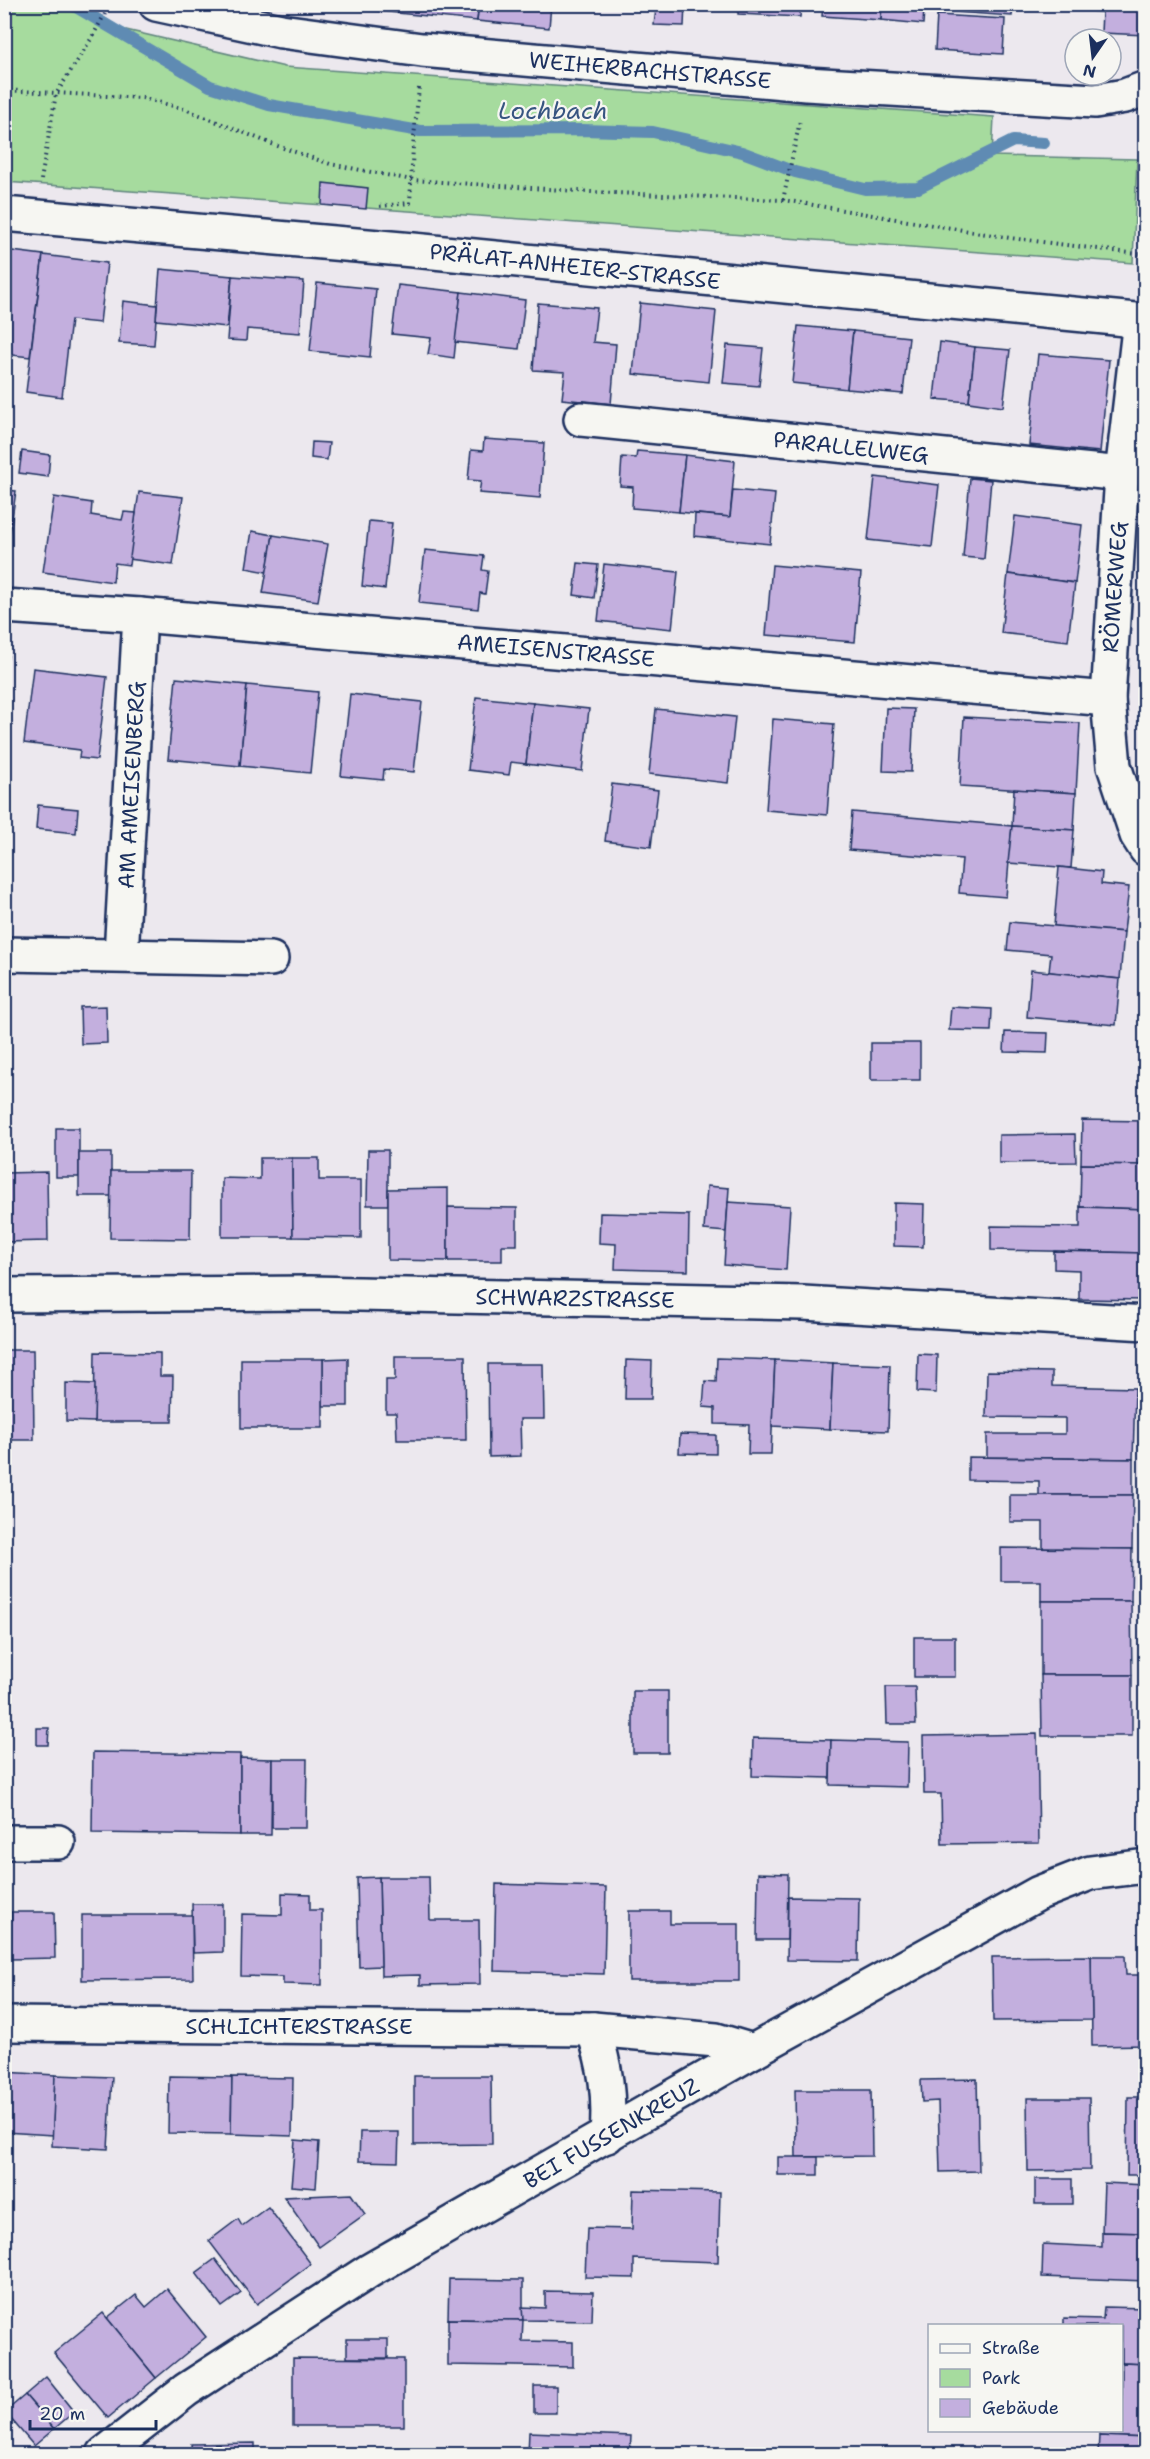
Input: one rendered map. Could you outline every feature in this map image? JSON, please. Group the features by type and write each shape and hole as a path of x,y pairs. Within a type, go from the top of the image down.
{"street":[{"name":"WEIHERBACHSTRASSE","path":"156,4 281,31 422,50 807,84 1095,101 1125,96 1146,88"},
{"name":"PRÄLAT-ANHEIER-STRASSE","path":"4,214 413,250 1143,321"},
{"name":"RÖMERWEG","path":"1143,321 1122,474 1108,699 1114,766 1137,835 1146,849"},
{"name":"PARALLELWEG","path":"581,419 1122,474"},
{"name":"AMEISENSTRASSE","path":"4,606 140,615 1108,699"},
{"name":"AM AMEISENBERG","path":"122,955 140,615"},
{"path":"4,954 271,959"},
{"name":"SCHWARZSTRASSE","path":"4,1295 310,1293 779,1302 1146,1323"},
{"path":"4,1842 58,1842"},
{"name":"BEI FUSSENKREUZ","path":"104,2454 186,2390 369,2271 753,2051 1039,1893 1090,1873 1146,1866"},
{"name":"SCHLICHTERSTRASSE","path":"4,2024 593,2029 716,2040 753,2051"},
{"path":"593,2029 603,2059 608,2085 607,2136"}],"path":[{"path":"42,177 56,94 112,4"},
{"path":"4,90 142,98 185,109 272,144 330,164 412,180 592,192 783,200 1010,238 1146,255"},
{"path":"412,180 418,109"},
{"path":"783,200 795,153"}],"green space":[{"path":"4,5 84,5 122,29 285,67 994,117 992,156 1137,159 1133,263 5,182"}],"building":[{"path":"318,4 358,4 357,9"},
{"path":"358,4 399,4 398,13 357,9"},
{"path":"399,4 479,4 477,21 398,13"},
{"path":"479,4 551,4 549,28 477,21"},
{"path":"584,4 625,4 625,7"},
{"path":"625,4 685,4 684,26 654,25 656,9 625,7"},
{"path":"738,4 801,4 800,17 738,14"},
{"path":"823,4 882,4 881,20 822,16"},
{"path":"882,4 941,4 941,11 924,9 923,24 881,20"},
{"path":"941,4 1013,4 1012,16 941,11"},
{"path":"1074,4 1146,4 1146,35 1123,34 1123,27 1101,27 1102,12 1073,10"},
{"path":"937,15 1005,19 1003,54 935,50"},
{"path":"323,183 368,188 366,209 322,205"},
{"path":"4,250 43,255 30,357 4,354"},
{"path":"43,255 107,263 100,323 71,320 62,397 26,392"},
{"path":"160,269 232,276 227,327 156,320"},
{"path":"232,276 304,281 300,333 247,329 246,341 227,340"},
{"path":"317,283 376,289 370,357 310,351"},
{"path":"398,285 461,292 454,358 428,354 431,338 392,334"},
{"path":"461,292 525,300 519,349 455,342"},
{"path":"123,301 157,305 154,345 119,343"},
{"path":"538,303 597,308 593,342 616,344 611,404 562,399 565,372 533,370"},
{"path":"640,303 716,311 709,382 633,374"},
{"path":"798,326 853,331 847,389 792,383"},
{"path":"853,331 909,337 903,394 847,389"},
{"path":"940,342 975,347 969,402 934,399"},
{"path":"727,345 763,348 759,386 723,383"},
{"path":"975,347 1010,350 1003,407 969,402"},
{"path":"1038,354 1109,360 1100,452 1029,445"},
{"path":"484,439 544,443 540,498 479,493 481,481 468,480 471,450 483,451"},
{"path":"312,442 329,443 327,460 311,458"},
{"path":"22,451 50,455 48,477 19,473"},
{"path":"637,451 685,455 679,512 632,508 633,487 620,486 622,457 636,458"},
{"path":"685,455 735,461 730,517 679,512"},
{"path":"875,477 939,485 932,547 868,540"},
{"path":"970,478 991,480 984,559 963,557"},
{"path":"4,490 16,491 10,532 4,531"},
{"path":"733,490 775,494 770,544 694,536 695,514 730,517"},
{"path":"139,492 183,497 173,565 129,559"},
{"path":"54,497 92,503 91,515 122,520 124,512 136,513 129,565 115,563 113,582 43,572"},
{"path":"1015,516 1082,525 1075,583 1008,574"},
{"path":"369,521 392,523 385,589 362,586"},
{"path":"252,531 273,535 267,572 246,568"},
{"path":"273,535 328,544 318,601 263,593"},
{"path":"425,550 484,556 482,570 488,571 485,594 480,593 478,609 419,603"},
{"path":"578,563 598,565 594,598 574,595"},
{"path":"604,564 678,572 672,629 598,621"},
{"path":"772,565 861,573 855,642 766,635"},
{"path":"1008,574 1075,583 1068,641 1001,633"},
{"path":"1144,623 1146,623 1146,651 1142,650"},
{"path":"4,654 8,655 4,684"},
{"path":"33,668 107,677 97,760 79,758 80,750 24,743"},
{"path":"176,678 247,685 240,766 168,759"},
{"path":"247,685 318,692 310,773 240,766"},
{"path":"350,694 422,702 414,772 384,769 383,780 341,776"},
{"path":"476,697 533,703 526,764 511,762 509,775 468,770"},
{"path":"533,703 589,709 582,771 526,764"},
{"path":"886,708 914,709 911,772 883,771"},
{"path":"656,709 735,717 728,783 649,774"},
{"path":"964,717 1080,723 1076,793 960,786"},
{"path":"773,719 834,724 827,815 766,810"},
{"path":"612,784 658,790 651,847 605,841"},
{"path":"1014,789 1076,793 1074,830 1012,826"},
{"path":"38,805 78,809 76,833 36,829"},
{"path":"852,812 1012,826 1006,897 959,893 962,859 849,850"},
{"path":"1012,826 1074,830 1071,868 1008,863"},
{"path":"1059,867 1102,872 1101,884 1129,887 1124,932 1054,926"},
{"path":"1010,922 1124,932 1120,979 1049,972 1051,954 1007,950"},
{"path":"1031,970 1120,979 1116,1025 1027,1017"},
{"path":"106,1006 107,1043 81,1044 80,1007"},
{"path":"951,1007 992,1009 991,1031 949,1030"},
{"path":"1005,1032 1048,1033 1047,1053 1004,1052"},
{"path":"871,1043 920,1043 920,1080 871,1080"},
{"path":"1082,1120 1146,1121 1146,1165 1081,1164"},
{"path":"56,1128 79,1128 79,1177 56,1177"},
{"path":"1075,1134 1076,1162 999,1163 999,1135"},
{"path":"368,1150 388,1150 388,1205 367,1205"},
{"path":"79,1153 111,1153 111,1196 79,1196"},
{"path":"260,1158 292,1158 293,1237 222,1237 222,1178 260,1179"},
{"path":"292,1158 319,1158 319,1180 361,1180 361,1238 293,1237"},
{"path":"1081,1164 1146,1165 1146,1209 1080,1207"},
{"path":"111,1171 191,1171 190,1239 110,1238"},
{"path":"47,1172 48,1241 4,1242 4,1173"},
{"path":"707,1186 729,1188 726,1232 704,1230"},
{"path":"448,1188 448,1261 388,1260 388,1189"},
{"path":"728,1202 790,1206 786,1270 724,1265"},
{"path":"894,1203 924,1204 923,1247 894,1246"},
{"path":"448,1207 517,1208 517,1245 502,1245 502,1261 448,1261"},
{"path":"1080,1207 1146,1209 1146,1253 991,1250 991,1226 1080,1227"},
{"path":"600,1213 689,1215 688,1271 615,1269 616,1244 599,1243"},
{"path":"1054,1251 1146,1253 1146,1300 1079,1299 1079,1270 1054,1269"},
{"path":"4,1350 33,1350 34,1440 4,1440"},
{"path":"95,1352 160,1353 160,1376 173,1376 172,1422 94,1422"},
{"path":"918,1354 937,1355 936,1393 917,1392"},
{"path":"395,1356 465,1356 466,1440 397,1440 396,1413 386,1413 386,1380 395,1380"},
{"path":"348,1358 348,1406 323,1406 323,1359"},
{"path":"717,1358 775,1360 771,1454 748,1454 749,1425 715,1424 715,1408 703,1407 705,1381 716,1382"},
{"path":"241,1359 323,1359 323,1428 241,1428"},
{"path":"626,1360 652,1361 651,1399 625,1399"},
{"path":"775,1360 833,1363 830,1429 772,1426"},
{"path":"833,1363 890,1365 888,1431 830,1429"},
{"path":"488,1364 543,1364 544,1419 520,1419 521,1456 489,1457"},
{"path":"987,1371 1052,1372 1052,1386 1135,1388 1133,1459 987,1457 987,1434 1065,1434 1065,1418 986,1417"},
{"path":"66,1383 95,1384 94,1422 66,1421"},
{"path":"680,1434 716,1435 716,1454 679,1453"},
{"path":"968,1457 1133,1459 1133,1495 1039,1495 1039,1481 968,1480"},
{"path":"1010,1495 1133,1495 1132,1549 1043,1548 1043,1522 1010,1522"},
{"path":"1001,1548 1132,1549 1131,1601 1041,1601 1041,1581 1001,1581"},
{"path":"1041,1601 1131,1601 1132,1675 1041,1675"},
{"path":"914,1637 955,1637 955,1677 914,1677"},
{"path":"1041,1675 1132,1675 1132,1736 1042,1736"},
{"path":"886,1687 915,1687 916,1724 887,1724"},
{"path":"633,1691 668,1691 668,1753 633,1753"},
{"path":"37,1728 49,1728 48,1745 37,1745"},
{"path":"1037,1734 1039,1843 942,1844 941,1794 924,1794 923,1736"},
{"path":"753,1738 831,1740 830,1778 752,1776"},
{"path":"831,1740 908,1742 907,1787 830,1785"},
{"path":"93,1752 240,1754 240,1835 92,1833"},
{"path":"240,1758 272,1759 271,1835 240,1835"},
{"path":"272,1759 307,1759 306,1828 272,1828"},
{"path":"758,1873 788,1874 787,1940 757,1940"},
{"path":"379,1877 429,1877 430,1920 479,1920 480,1984 420,1985 420,1975 381,1976"},
{"path":"379,1877 381,1966 359,1967 357,1878"},
{"path":"496,1884 606,1887 604,1974 494,1971"},
{"path":"282,1893 310,1894 310,1910 322,1910 322,1985 283,1984 283,1977 241,1976 242,1914 282,1915"},
{"path":"788,1897 859,1898 858,1961 787,1960"},
{"path":"192,1904 223,1904 223,1952 193,1953"},
{"path":"629,1911 670,1911 670,1924 739,1924 739,1981 629,1981"},
{"path":"11,1912 54,1912 55,1958 11,1959"},
{"path":"82,1915 192,1915 193,1979 82,1980"},
{"path":"1091,1956 1125,1956 1126,1975 1146,1975 1146,2045 1092,2046"},
{"path":"1091,1956 1092,2020 993,2021 992,1957"},
{"path":"4,2072 55,2075 53,2135 4,2132"},
{"path":"55,2075 112,2077 108,2149 52,2146"},
{"path":"169,2076 232,2077 231,2134 168,2133"},
{"path":"414,2076 491,2076 492,2144 414,2145"},
{"path":"232,2077 293,2078 292,2136 231,2134"},
{"path":"977,2079 979,2171 940,2172 938,2101 922,2102 921,2080"},
{"path":"795,2090 871,2090 872,2156 796,2157"},
{"path":"1128,2097 1146,2097 1146,2175 1127,2175"},
{"path":"1027,2098 1089,2098 1090,2170 1028,2171"},
{"path":"360,2132 399,2132 398,2162 359,2161"},
{"path":"295,2140 319,2142 316,2188 291,2186"},
{"path":"778,2157 818,2157 818,2175 778,2175"},
{"path":"1035,2179 1072,2179 1072,2204 1035,2204"},
{"path":"1104,2183 1146,2185 1146,2233 1102,2232"},
{"path":"633,2190 720,2192 718,2262 634,2259 634,2278 585,2277 587,2228 632,2229"},
{"path":"351,2194 365,2214 319,2247 284,2197"},
{"path":"268,2207 311,2264 257,2304 209,2241 238,2219 242,2226"},
{"path":"1102,2232 1146,2233 1146,2281 1042,2277 1043,2244 1102,2247"},
{"path":"215,2259 241,2293 222,2307 196,2273"},
{"path":"449,2279 523,2280 523,2320 448,2319"},
{"path":"167,2289 206,2337 156,2378 107,2318 136,2295 146,2307"},
{"path":"545,2291 593,2292 592,2321 523,2320 522,2307 545,2308"},
{"path":"1104,2307 1146,2308 1146,2364 1123,2363 1123,2324 1064,2324 1064,2318 1103,2319"},
{"path":"103,2313 156,2378 108,2418 54,2353"},
{"path":"448,2319 523,2320 522,2341 573,2342 573,2367 448,2365"},
{"path":"347,2339 388,2339 388,2358 347,2358"},
{"path":"293,2358 404,2359 404,2426 293,2426"},
{"path":"1123,2363 1146,2364 1146,2438 1099,2436 1099,2432 1123,2432"},
{"path":"46,2377 74,2412 54,2429 25,2395"},
{"path":"534,2386 556,2386 556,2413 534,2413"},
{"path":"25,2395 54,2429 34,2446 5,2412"},
{"path":"529,2432 631,2436 630,2454 528,2454"},
{"path":"1099,2436 1146,2438 1146,2454 1098,2454"},
{"path":"255,2443 255,2452 290,2454 192,2454 191,2444"}],"waterway":[{"name":"Lochbach","path":"71,4 210,86 269,105 420,131 653,132 742,152 795,172 865,189 918,188 1013,141 1044,143"}]}
